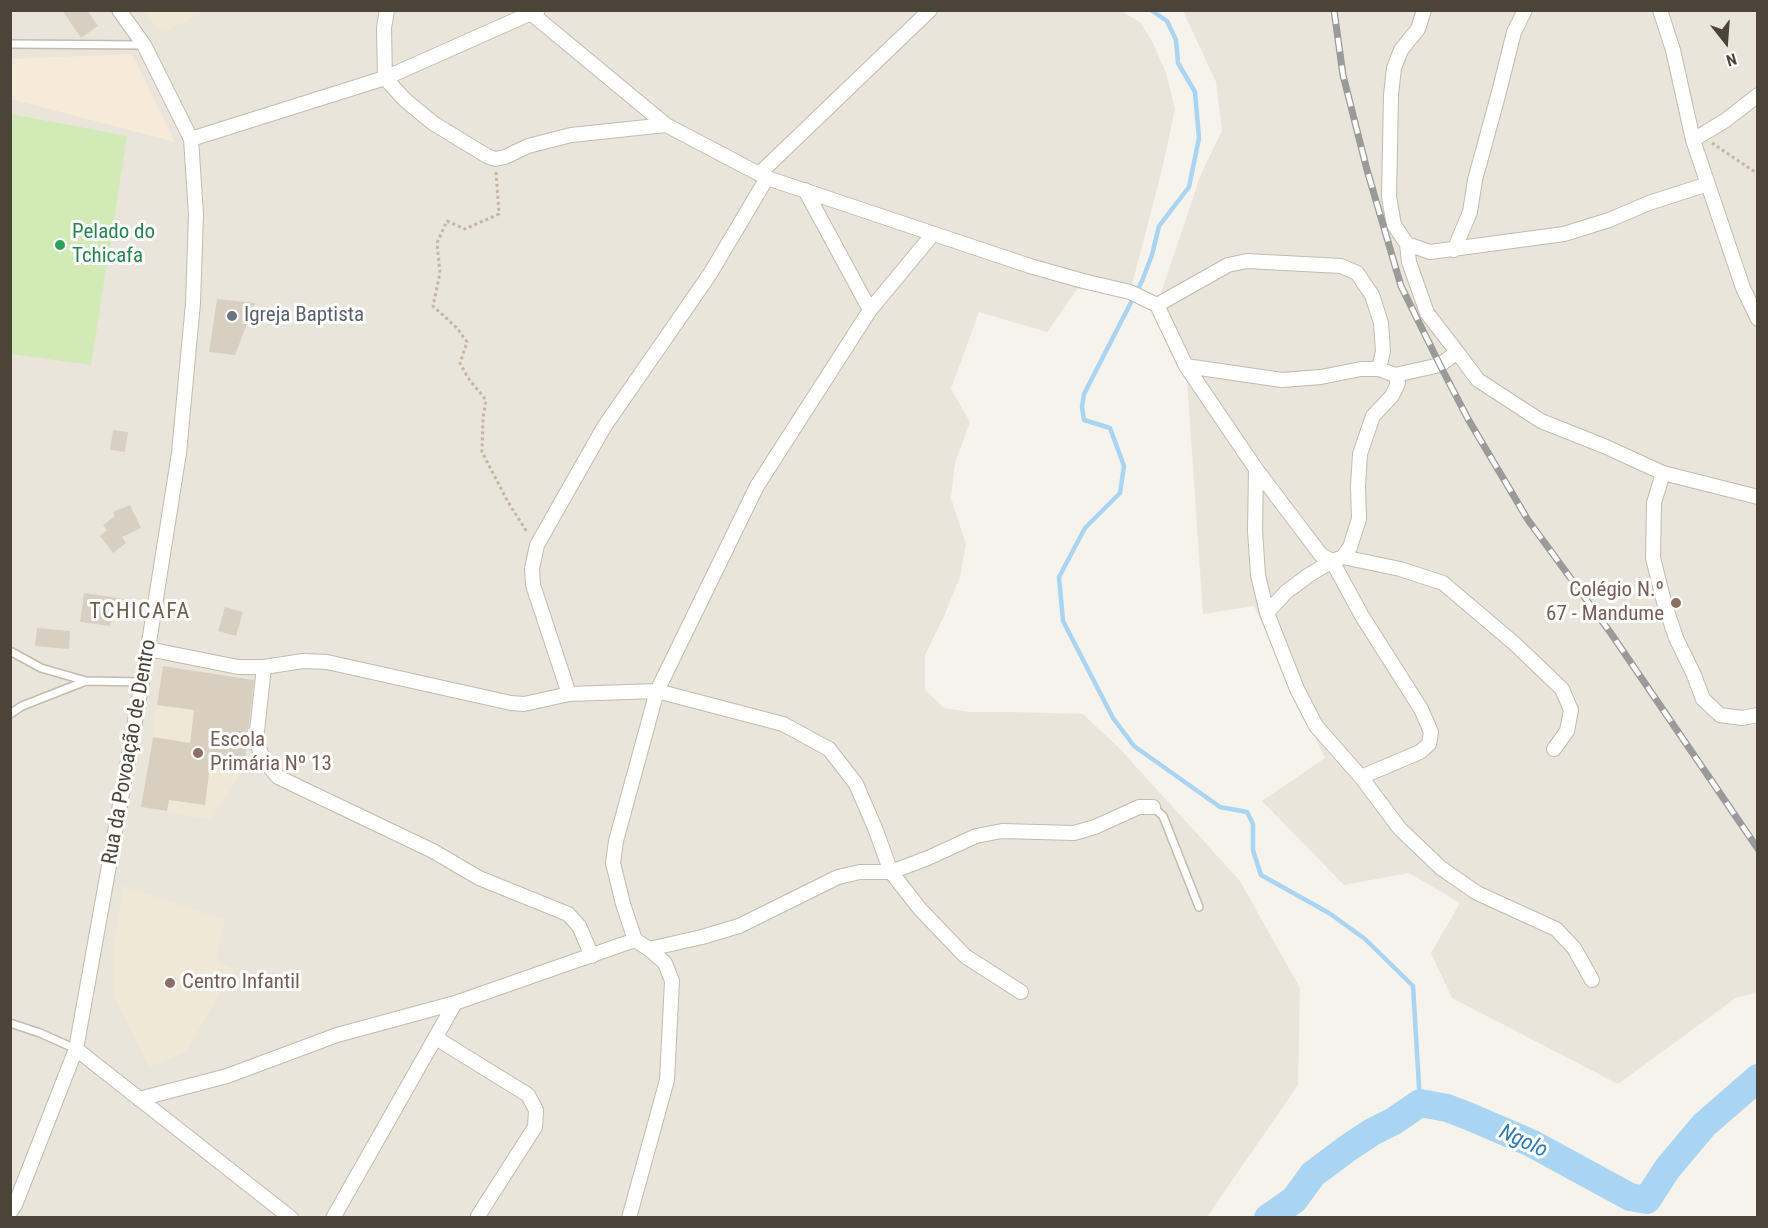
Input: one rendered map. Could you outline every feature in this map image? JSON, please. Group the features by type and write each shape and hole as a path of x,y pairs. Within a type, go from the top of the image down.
{"street":[{"name":"Rua da Povoação de Dentro","path":"12,1207 76,1049 143,682 178,453 193,303 196,214 191,139 144,45 119,10"},
{"path":"387,10 384,28 386,78 405,100 433,123 487,156 495,159 505,157 528,146 571,135 666,125"},
{"path":"569,694 533,585 532,569 537,545 604,428 710,274 763,176 930,10"},
{"path":"1424,10 1418,29 1401,50 1394,68 1391,95 1389,197 1394,225 1407,244 1409,262 1427,313 1478,380 1540,421 1604,446 1663,473 1758,497"},
{"path":"1454,250 1470,212 1475,180 1514,32 1525,10"},
{"path":"1660,10 1673,50 1708,184 1743,288 1758,319"},
{"path":"191,139 386,78 535,12 666,125 763,176 1030,266 1130,292 1152,303 1186,366 1256,469 1321,555 1400,569 1443,583 1515,644 1562,689 1571,710 1568,731 1554,748"},
{"path":"1697,138 1726,120 1758,95"},
{"path":"1407,244 1430,252 1563,234 1708,184"},
{"path":"805,190 870,310"},
{"path":"629,1218 668,1080 672,981 665,963 635,940 613,862 616,841 657,691 757,486 870,310 933,234"},
{"path":"1152,303 1228,265 1248,261 1341,266 1357,273 1371,295 1381,323 1383,351 1379,369"},
{"path":"1186,366 1282,380 1321,377 1361,369 1379,369 1395,375 1440,365 1456,352"},
{"path":"1267,613 1286,592 1337,559 1350,547 1359,519 1360,454 1373,416 1392,396 1398,383 1395,375"},
{"path":"1256,469 1255,531 1258,575 1267,613 1297,689 1316,726 1361,777 1400,829 1441,868 1477,893 1556,929 1574,948 1592,980"},
{"path":"1663,473 1654,503 1653,558 1664,603 1676,638 1703,699 1720,715 1742,718 1758,715"},
{"path":"1337,559 1362,616 1421,709 1431,732 1429,744 1420,752 1361,777"},
{"path":"148,649 238,667 264,667 303,661 327,662 511,703 524,704 569,694 657,691 783,724 830,749 856,784 891,872 920,909 965,956 1021,992"},
{"path":"264,667 256,740 263,759 278,777 432,851 479,878 568,914 579,926 592,956"},
{"path":"649,949 739,926 838,876 860,872 891,872 976,836 1002,831 1074,833 1095,827 1139,807 1153,807"},
{"path":"138,1099 227,1076 338,1035 455,1003 635,940"},
{"path":"333,1218 455,1003"},
{"path":"436,1038 528,1095 536,1110 535,1127 478,1215"},
{"path":"76,1049 291,1218"}],"lane":[{"path":"10,44 144,45"},
{"path":"10,651 41,668 86,681 143,682"},
{"path":"10,714 22,706 86,681"},
{"path":"1153,807 1163,816 1199,907"},
{"path":"10,1023 76,1049"}],"path":[{"path":"1697,138 1758,174"},
{"path":"495,159 499,214 465,230 447,221 436,243 440,273 433,306 458,328 467,342 460,363 468,378 486,400 482,452 508,502 537,545"}],"shaded area":[{"path":"1119,10 1140,22 1153,43 1166,73 1175,109 1161,174 1130,292 1083,281 1047,332 979,312 951,389 970,422 955,463 951,498 966,544 960,577 925,655 925,690 944,708 971,712 1083,714 1119,748 1240,881 1300,988 1298,1085 1207,1217 11,1217 10,11"},
{"path":"144,11 207,11 161,33"},
{"path":"1183,11 1757,11 1757,993 1737,997 1618,1084 1452,998 1431,953 1460,903 1409,873 1344,885 1262,801 1325,758 1254,606 1203,614 1186,366 1157,305 1201,174 1222,131 1216,82"},
{"path":"132,54 175,142 11,99 11,59"},
{"name":"Escola Primária Nº 13","path":"163,666 256,680 244,769 211,820 141,807"},
{"name":"Centro Infantil","path":"123,886 225,920 216,961 234,969 186,1052 149,1067 115,998 113,951"}],"green space":[{"name":"Pelado do Tchicafa","path":"11,114 127,136 91,365 11,354"}],"building":[{"path":"62,10 87,10 98,26 81,38"},
{"name":"Igreja Baptista","path":"217,299 255,303 235,355 209,352"},
{"path":"113,430 128,432 125,452 110,450"},
{"path":"130,505 141,528 122,537 126,543 113,553 100,536 107,530 103,525 115,516 113,512"},
{"path":"84,593 124,599 122,612 113,611 110,626 80,622"},
{"path":"225,607 243,612 236,636 218,631"},
{"path":"37,628 70,631 69,649 35,646"},
{"name":"Escola Primária Nº 13","path":"163,666 254,680 244,769 210,765 205,805 169,800 167,811 141,807 153,737 190,743 194,710 157,705"}],"waterway":[{"path":"1151,10 1167,21 1176,40 1178,63 1195,92 1199,138 1189,187 1159,226 1152,255 1142,281 1084,394 1082,407 1084,420 1110,428 1124,466 1120,493 1085,528 1059,577 1063,621 1113,718 1134,746 1220,807 1247,812 1253,824 1253,850 1261,875 1329,913 1365,939 1413,986 1420,1103"},
{"name":"Ngolo","path":"1268,1218 1294,1200 1313,1174 1372,1132 1394,1121 1420,1103 1447,1108 1468,1116 1531,1143 1630,1197 1647,1200 1667,1169 1704,1125 1758,1078"}],"railway":[{"path":"1334,10 1343,75 1367,170 1401,286 1440,365 1468,419 1528,520 1610,632 1758,849"}],"place":[{"name":"Pelado do Tchicafa","path":"60,245"},
{"name":"Igreja Baptista","path":"232,316"},
{"name":"Colégio N.º 67 - Mandume","path":"1676,603"},
{"name":"Escola Primária Nº 13","path":"198,753"},
{"name":"Centro Infantil","path":"170,983"}],"district":[{"name":"TCHICAFA","path":"140,612"}]}
